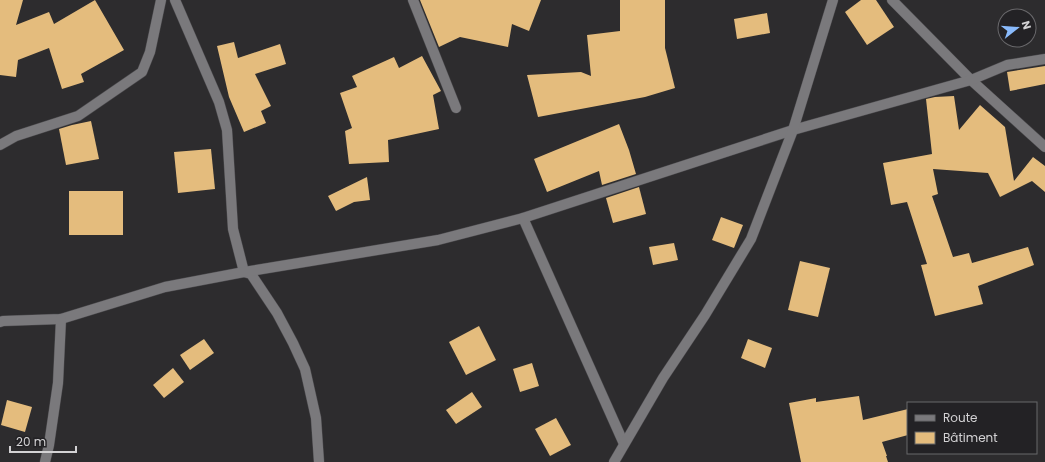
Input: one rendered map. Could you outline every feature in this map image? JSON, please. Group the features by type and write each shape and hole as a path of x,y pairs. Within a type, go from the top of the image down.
{"street":[{"path":"0,145 16,136 78,116 142,72 150,52 161,0"},
{"path":"175,0 219,102 227,130 233,229 244,272"},
{"path":"413,0 456,108"},
{"path":"614,462 663,378 705,315 751,239 793,130 833,0"},
{"path":"892,0 971,80 1045,147"},
{"path":"0,322 61,319 165,287 244,272 438,240 523,218 793,130 971,80 1007,65 1045,59"},
{"path":"523,218 624,444"},
{"path":"244,272 251,274 277,313 294,343 305,369 316,418 319,462"},
{"path":"44,462 58,383 61,319"}],"building":[{"path":"0,0 23,0 16,25 49,12 54,24 95,0 124,50 81,74 84,82 62,89 49,48 18,60 16,77 0,75"},
{"path":"420,0 541,0 529,31 512,24 508,47 460,37 439,47"},
{"path":"620,0 665,0 665,48 675,88 645,97 538,117 527,75 581,72 591,76 587,35 620,31"},
{"path":"861,0 876,0 894,27 867,45 845,12"},
{"path":"767,13 770,33 737,39 734,19"},
{"path":"234,42 238,58 280,44 286,64 255,74 271,106 261,111 266,123 244,132 229,97 217,46"},
{"path":"422,56 441,91 433,95 439,129 388,140 389,162 349,164 345,131 352,128 340,93 357,87 352,76 394,57 399,68"},
{"path":"1045,66 1045,84 1010,91 1007,72"},
{"path":"954,96 959,130 980,105 1005,127 1014,181 1033,157 1045,166 1045,192 1032,181 1000,197 988,173 933,169 938,194 932,196 953,257 969,253 972,263 1028,247 1034,265 978,286 983,304 935,316 921,265 927,264 907,202 891,205 883,163 932,154 926,99"},
{"path":"91,121 99,159 66,165 59,129"},
{"path":"619,124 636,174 602,185 599,171 547,192 534,159"},
{"path":"211,149 215,189 178,193 174,152"},
{"path":"367,177 370,200 354,202 336,211 328,196"},
{"path":"639,187 646,214 613,223 606,198"},
{"path":"69,191 123,191 123,235 69,235"},
{"path":"721,217 743,225 734,248 712,240"},
{"path":"674,243 678,260 653,265 649,247"},
{"path":"800,261 830,268 818,317 788,310"},
{"path":"479,326 496,360 466,375 449,342"},
{"path":"204,339 214,353 190,370 180,355"},
{"path":"748,339 772,348 765,368 741,358"},
{"path":"532,363 539,386 520,392 513,369"},
{"path":"173,368 184,382 164,398 153,385"},
{"path":"472,392 482,407 456,424 446,410"},
{"path":"859,396 863,420 907,409 907,435 882,442 888,462 801,462 789,403 816,398 816,402"},
{"path":"7,400 32,407 25,432 1,425"},
{"path":"556,418 571,445 550,456 535,429"}]}
